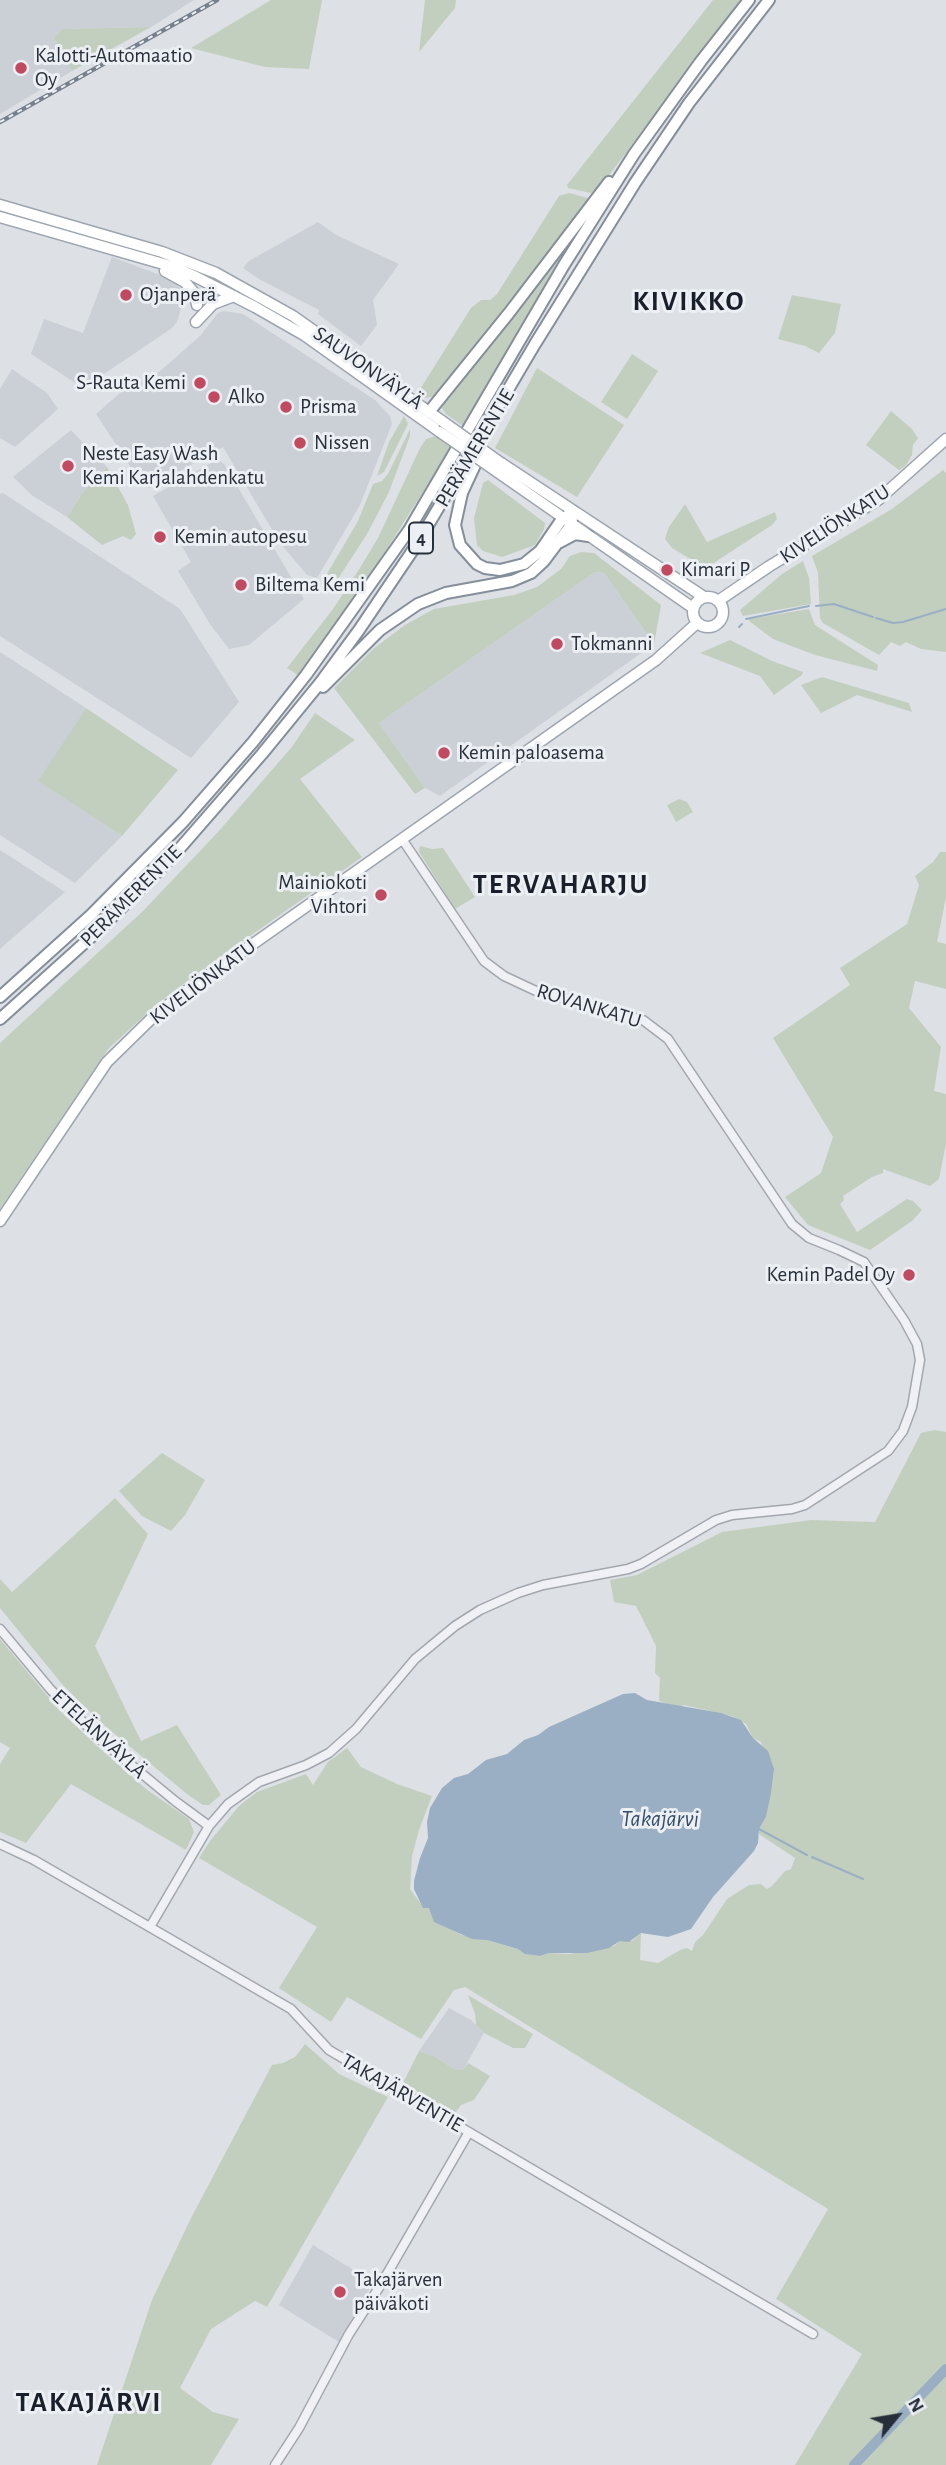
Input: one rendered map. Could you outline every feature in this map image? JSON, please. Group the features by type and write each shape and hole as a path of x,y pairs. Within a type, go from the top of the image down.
{"highway":[{"name":"PERÄMERENTIE","path":"0,997 91,915 183,822 253,742 306,675 409,530 564,265 634,154 749,0"},
{"name":"PERÄMERENTIE","path":"0,1019 102,928 157,873 218,806 305,702 393,581 635,183 689,103 769,0"},
{"path":"429,412 619,168 634,154"},
{"path":"489,425 455,515 456,537 465,553 485,568 500,570 515,567 540,551 573,512"},
{"path":"305,702 324,687 373,637 407,611 446,593 525,576 541,565 558,543 566,522"},
{"path":"558,543 576,534 588,536"}],"main road":[{"name":"SAUVONVÄYLÄ","path":"0,205 162,252 216,273 293,316 429,412 441,426"},
{"name":"SAUVONVÄYLÄ","path":"0,217 154,262 194,276 234,296 304,335 499,467 704,597"},
{"path":"154,262 160,269 180,278 195,294 197,305"},
{"path":"196,322 214,304 234,296"},
{"name":"KIVELIÖNKATU","path":"718,601 890,492 946,439"},
{"name":"SAUVONVÄYLÄ","path":"499,467 566,522 693,608"},
{"path":"704,597 718,601 723,608 723,614 718,624 710,627 697,623 693,616 695,603 704,597"},
{"name":"KIVELIÖNKATU","path":"0,1221 107,1062 153,1017 193,986 656,660 697,623"}],"street":[{"name":"ROVANKATU","path":"209,1826 228,1804 249,1787 329,1754 356,1729 415,1659 434,1642 480,1610 543,1585 628,1569 716,1520 732,1515 792,1509 805,1505 888,1451 896,1443 908,1421 918,1375 919,1351 908,1327 861,1260 809,1238 792,1224 660,1031 643,1020 536,991 504,976 484,961 402,839"},
{"name":"ETELÄNVÄYLÄ","path":"0,1629 51,1690 101,1740 209,1826"},
{"path":"150,1927 209,1826"},
{"name":"TAKAJÄRVENTIE","path":"0,1844 34,1860 292,2008 328,2050 813,2334"},
{"path":"275,2465 299,2428 346,2340 469,2132"}],"shaded area":[{"path":"0,0 194,0 151,27 62,29 54,38 72,71 0,114"},
{"path":"318,222 336,235 399,264 373,300 377,325 361,346 318,314 319,310 243,268 249,261"},
{"path":"112,257 171,279 183,291 180,312 172,328 89,384 77,384 31,354 44,319 83,333"},
{"path":"224,311 243,314 375,400 390,416 392,424 360,505 317,578 307,575 280,543 223,447 149,488 142,484 96,414 120,393 159,372 200,336 218,313"},
{"path":"12,369 47,393 58,409 15,447 0,438 0,389"},
{"path":"71,430 107,467 83,492 67,517 33,496 13,477"},
{"path":"220,461 304,599 249,645 229,649 210,624 178,571 191,562 153,496 213,462"},
{"path":"3,493 180,609 239,702 191,758 0,636 0,494"},
{"path":"595,572 604,573 654,644 440,796 425,788 379,723"},
{"path":"0,652 86,708 39,781 122,836 75,883 0,835"},
{"path":"0,850 65,892 0,949"},
{"path":"449,2008 471,2020 484,2033 463,2070 454,2069 436,2057 419,2051"},
{"path":"313,2245 373,2282 339,2342 279,2305"}],"green space":[{"path":"271,0 322,0 309,69 265,67 191,48"},
{"path":"425,0 456,0 455,8 419,52"},
{"path":"713,0 741,0 595,194 568,188 567,185"},
{"path":"151,27 72,71 54,38 62,29"},
{"path":"569,193 591,199 434,396 426,398 417,394 471,308 481,300 490,300 497,294 559,196"},
{"path":"565,246 567,247 463,426 446,414 440,405"},
{"path":"792,295 841,304 835,333 819,353 805,346 778,339"},
{"path":"632,354 658,371 627,419 601,402"},
{"path":"537,368 624,425 577,497 495,448"},
{"path":"891,411 912,429 918,438 913,445 912,455 899,470 866,445"},
{"path":"404,416 408,424 384,472 377,476 389,442"},
{"path":"410,429 410,436 389,492 367,534 334,585 321,584 358,521 373,484 382,481 388,474"},
{"path":"436,436 452,446 361,590 298,675 287,668 333,609 360,568 378,538 420,448 426,439"},
{"path":"107,467 128,505 136,534 131,540 123,536 102,545 67,517 83,492"},
{"path":"943,470 946,473 946,652 921,649 906,642 900,646 891,642 879,655 823,623 820,618 818,573 812,556 892,509"},
{"path":"488,480 545,523 535,545 502,557 483,551 477,545 474,518 483,483"},
{"path":"685,504 707,542 775,512 777,519 712,564 705,565 672,548 665,539 669,527"},
{"path":"581,552 594,553 661,605 654,644 604,573 595,572 379,723 425,788 415,794 334,688 373,649 405,625 434,609 514,595 537,587 561,569 570,556"},
{"path":"803,561 809,578 811,604 743,616 740,610 782,574"},
{"path":"809,609 815,625 878,665 877,671 815,655 773,639 749,621"},
{"path":"730,640 772,661 803,672 802,675 774,695 760,676 700,653"},
{"path":"822,677 909,703 912,712 857,695 821,713 801,685"},
{"path":"86,708 178,770 122,836 38,781"},
{"path":"315,713 355,740 300,779 362,857 157,1004 109,1048 0,1209 0,1043 143,911 218,832 291,748"},
{"path":"679,799 687,802 693,812 676,822 667,805"},
{"path":"420,846 443,848 475,897 455,909 419,852"},
{"path":"940,852 946,852 946,897 937,942 946,944 946,989 915,981 909,1008 941,1047 934,1091 946,1094 946,1144 939,1179 930,1186 883,1169 883,1173 843,1196 844,1200 840,1204 857,1232 907,1199 922,1210 912,1221 870,1250 808,1225 785,1197 821,1173 833,1137 773,1038 850,985 840,968 907,924 919,885 915,876 933,862"},
{"path":"935,1430 946,1432 946,2465 795,2465 862,2354 776,2299 828,2209 465,1987 454,1990 421,2039 347,1997 331,2022 279,1988 317,1927 199,1858 239,1806 257,1792 306,1774 313,1785 328,1762 347,1748 361,1767 397,1784 432,1796 412,1856 410,1889 421,1904 429,1908 449,1928 461,1935 540,1956 614,1946 620,1941 632,1941 641,1933 640,1960 658,1963 680,1950 687,1948 692,1951 695,1942 703,1935 727,1899 749,1885 761,1884 767,1889 772,1886 785,1871 791,1869 795,1858 759,1834 766,1817 773,1775 761,1742 753,1738 746,1724 732,1716 659,1701 660,1678 655,1673 656,1646 636,1606 614,1602 610,1580 637,1575 722,1532 811,1520 875,1522 921,1433"},
{"path":"162,1453 205,1480 185,1515 171,1531 142,1516 119,1491"},
{"path":"115,1498 148,1534 95,1646 141,1741 177,1725 221,1795 209,1805 203,1805 187,1794 98,1720 62,1684 0,1608 0,1579 12,1592"},
{"path":"0,1639 59,1710 146,1789 189,1819 194,1832 186,1850 71,1784 26,1843 0,1832 0,1764 10,1748 0,1742"},
{"path":"468,1995 533,2034 525,2048 513,2048 484,2033 476,2025"},
{"path":"305,2044 339,2074 388,2097 267,2307 255,2301 211,2329 180,2388 213,2412 239,2419 211,2465 97,2465 152,2300 191,2218 272,2065 295,2057"},
{"path":"419,2051 436,2057 454,2069 463,2070 468,2063 490,2076 474,2100 461,2105 455,2113 403,2083"}],"water":[{"name":"Takajärvi","path":"635,1693 647,1700 721,1713 741,1720 753,1738 768,1751 774,1769 766,1817 759,1829 758,1843 754,1851 713,1897 691,1929 668,1937 641,1933 629,1942 620,1941 609,1948 587,1953 549,1953 540,1956 525,1954 518,1949 487,1940 472,1939 434,1922 429,1908 423,1908 421,1904 414,1889 414,1881 428,1838 430,1808 442,1788 454,1778 468,1774 486,1760 507,1754 524,1740 549,1727 623,1694"}],"waterway":[{"path":"816,606 834,604 873,617"},
{"path":"746,619 809,606"},
{"path":"876,618 893,623 903,622 946,609"},
{"path":"739,627 742,624"},
{"path":"759,1829 807,1855"},
{"path":"812,1857 863,1879"},
{"path":"854,2465 946,2369"}],"railway":[{"path":"0,122 217,0"}],"place":[{"name":"Kalotti-Automaatio Oy","path":"21,68"},
{"name":"Ojanperä","path":"126,295"},
{"name":"S-Rauta Kemi","path":"200,383"},
{"name":"Alko","path":"214,397"},
{"name":"Prisma","path":"286,407"},
{"name":"Nissen","path":"300,443"},
{"name":"Neste Easy Wash Kemi Karjalahdenkatu","path":"68,466"},
{"name":"Kemin autopesu","path":"160,537"},
{"name":"Kimari P","path":"667,570"},
{"name":"Biltema Kemi","path":"241,585"},
{"name":"Tokmanni","path":"557,644"},
{"name":"Kemin paloasema","path":"444,753"},
{"name":"Mainiokoti Vihtori","path":"381,895"},
{"name":"Kemin Padel Oy","path":"909,1275"},
{"name":"Takajärven päiväkoti","path":"340,2292"}],"district":[{"name":"KIVIKKO","path":"689,302"},
{"name":"TERVAHARJU","path":"561,885"},
{"name":"TAKAJÄRVI","path":"89,2403"}]}
